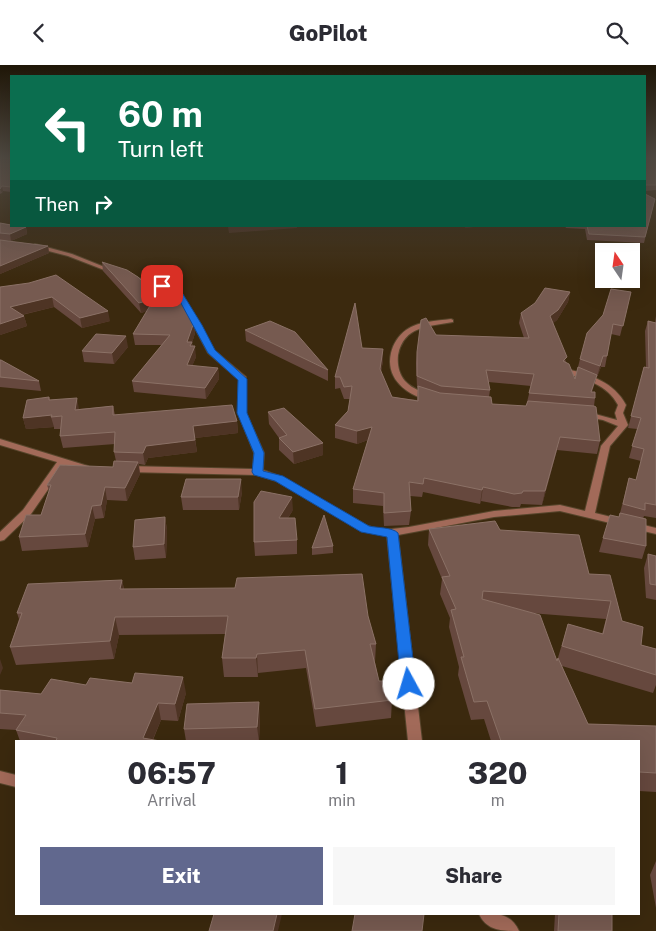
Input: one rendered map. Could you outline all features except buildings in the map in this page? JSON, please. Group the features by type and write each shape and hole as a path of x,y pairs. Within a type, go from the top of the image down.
{"street":[{"path":"27,245 43,247 70,255 178,293 198,325 211,351 242,379 242,413 259,453 258,472"},
{"path":"440,401 421,396 409,389 394,372 392,366 399,342 410,331 424,325 451,321"},
{"path":"567,371 596,379 615,394 622,405 619,413 624,425"},
{"path":"574,413 605,418 624,425"},
{"path":"589,515 606,446 624,425"},
{"path":"0,442 12,444 80,468 100,468"},
{"path":"0,538 27,512 62,461"},
{"path":"120,469 258,472 279,479 365,529 383,533 534,509 560,509 656,531"},
{"path":"392,533 415,740"},
{"path":"0,777 15,781"},
{"path":"489,915 510,931"}],"route":[{"path":"162,286 178,293 198,325 211,351 242,379 242,413 259,453 258,472 279,479 365,529 392,533 409,684"}]}
